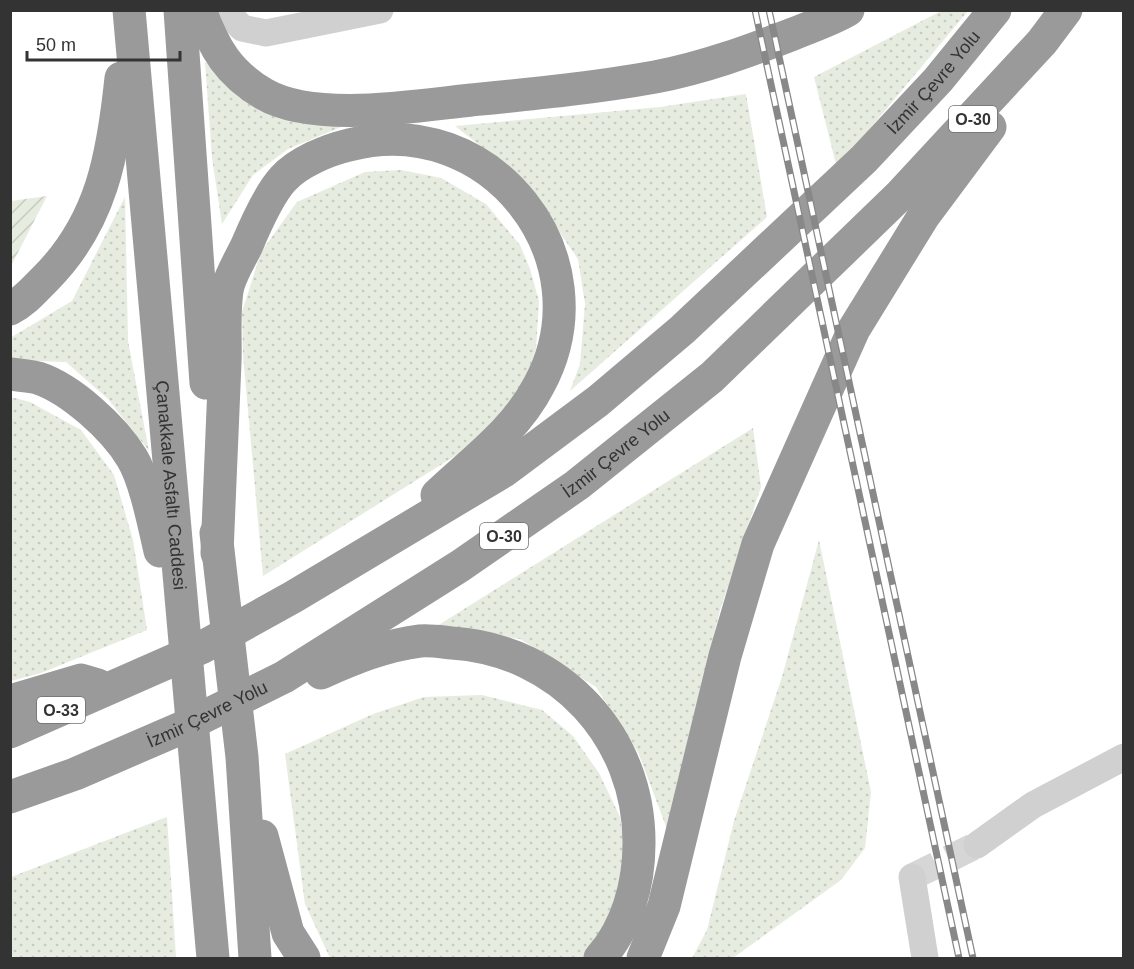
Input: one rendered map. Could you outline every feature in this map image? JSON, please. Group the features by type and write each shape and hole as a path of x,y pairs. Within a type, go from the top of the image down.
{"highway":[{"path":"10,309 20,304 64,259 97,204 114,145 129,10"},
{"name":"Çanakkale Asfaltı Caddesi","path":"129,10 210,949"},
{"path":"180,10 217,553 242,757 255,958"},
{"path":"200,10 213,46 239,75 265,95 288,104 322,109 359,110 548,93 656,77 740,55 843,13"},
{"name":"İzmir Çevre Yolu","path":"111,689 201,648 293,597 504,471 598,401 682,330 864,159 938,80 996,10"},
{"name":"İzmir Çevre Yolu","path":"75,774 179,729 284,677 460,566 577,485 712,377 901,194 1042,42 1066,10"},
{"path":"643,958 667,895 722,667 758,544 854,329 923,217 999,115 1042,42"},
{"path":"217,553 228,287 255,227 283,178 324,151 364,141 401,139 439,144 498,177 517,194 546,240 559,301 556,339 540,384 518,419 388,540"},
{"path":"10,374 39,378 77,399 106,426 133,458 154,522 185,667"},
{"path":"284,677 312,678 357,656 420,641 476,645 519,658 553,674 574,693 607,730 622,757 634,793 639,830 639,864 634,891 620,928 600,958"},
{"path":"10,701 81,680 111,689"},
{"name":"O-33","path":"10,732 111,689"},
{"path":"242,757 288,933 304,958"},
{"path":"10,797 75,774"},
{"path":"10,809 75,774"}],"street":[{"path":"225,10 242,28 266,33 380,10"},
{"path":"977,845 1033,806 1124,757"},
{"path":"912,877 924,958"}],"shaded area":[{"path":"941,11 968,11 837,168 814,77"},
{"path":"205,62 240,98 278,115 341,127 288,149 253,175 222,224 212,158"},
{"path":"746,94 767,217 570,391 580,364 585,304 578,259 523,179 455,126 660,107"},
{"path":"401,170 441,178 486,204 520,245 539,301 536,349 523,386 471,446 263,576 243,355 242,312 261,252 297,202 365,172"},
{"path":"47,196 11,266 11,201"},
{"path":"125,197 128,341 149,451 108,399 66,362 11,360 10,338 72,301"},
{"path":"11,397 30,402 81,430 114,475 133,540 147,630 41,673 11,681"},
{"path":"753,428 761,487 720,610 667,829 638,752 596,687 520,639 437,626"},
{"path":"819,540 871,792 865,848 841,880 733,958 692,958 707,930 734,821 782,677"},
{"path":"482,695 542,710 573,736 599,773 620,817 626,851 613,914 585,958 330,958 305,904 285,754 373,714 424,697"},
{"path":"167,817 176,958 11,958 11,877"}],"tunnel":[{"path":"912,877 977,845"}],"railway":[{"path":"755,10 959,958"},
{"path":"769,10 973,958"}]}
